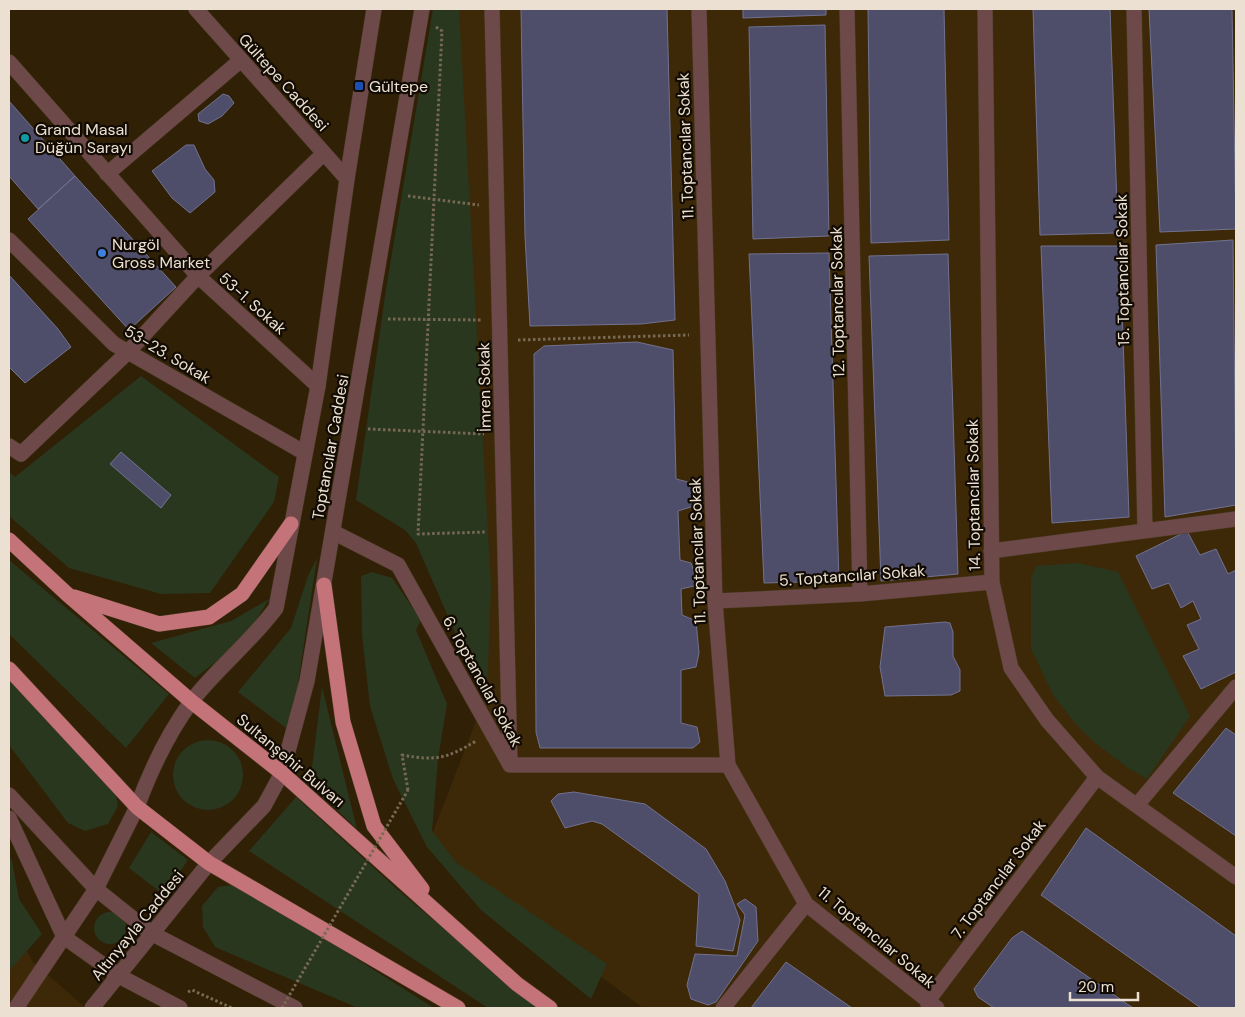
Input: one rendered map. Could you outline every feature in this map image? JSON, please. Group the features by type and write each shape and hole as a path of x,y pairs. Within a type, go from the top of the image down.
{"highway":[{"path":"67,594 159,624 209,617 242,594 291,524"},
{"name":"Sultanşehir Bulvarı","path":"9,540 67,594 192,702 282,772 517,984 550,1008"},
{"path":"324,585 343,722 374,826 444,918"},
{"path":"9,669 137,807 209,863 458,1008"}],"street":[{"name":"Gültepe Caddesi","path":"196,9 346,179"},
{"name":"Toptancılar Caddesi","path":"137,807 155,758 192,702 260,629 276,608 318,386 346,179 374,9"},
{"name":"İmren Sokak","path":"492,9 510,765"},
{"name":"11. Toptancılar Sokak","path":"699,9 715,601 728,765 806,904 932,1005"},
{"name":"12. Toptancılar Sokak","path":"847,9 860,594"},
{"name":"14. Toptancılar Sokak","path":"985,9 992,582 1011,668 1047,720 1097,777 1236,877"},
{"name":"15. Toptancılar Sokak","path":"1134,9 1145,531"},
{"name":"Toptancılar Caddesi","path":"209,863 264,806 282,772 307,681 422,13"},
{"path":"107,174 241,60"},
{"name":"53-1. Sokak","path":"9,62 198,276 318,386"},
{"path":"9,446 21,454 128,352 198,276 324,153"},
{"name":"53-23. Sokak","path":"9,240 114,344 306,453"},
{"path":"991,551 1236,519"},
{"name":"6. Toptancılar Sokak","path":"333,532 398,566 510,765 728,765"},
{"name":"5. Toptancılar Sokak","path":"715,601 860,594 992,582"},
{"path":"1137,805 1236,687"},
{"name":"7. Toptancılar Sokak","path":"932,1005 1097,777"},
{"path":"9,795 96,889 151,932 295,1008"},
{"path":"16,1008 96,889 137,807"},
{"path":"9,818 64,936 119,976 174,1005"},
{"name":"Altınyayla Caddesi","path":"92,1008 119,976 151,932 209,863"},
{"path":"722,1008 806,904"}],"path":[{"path":"422,13 442,31 418,534 504,531"},
{"path":"391,194 497,207"},
{"path":"369,319 500,320"},
{"path":"500,340 708,334"},
{"path":"350,428 502,436"},
{"path":"282,1008 408,790 402,755 425,759 451,756 491,732"},
{"path":"174,1005 192,990 232,1008"}],"shaded area":[{"path":"458,9 1236,9 1236,1008 643,1008 427,847 487,693"},
{"path":"9,918 33,962 86,1008 9,1008"}],"green space":[{"path":"433,9 459,9 491,586 487,693 477,683 416,543 405,530 356,500 386,289"},
{"path":"141,376 279,477 274,502 210,593 161,594 69,568 9,516 9,472 15,477"},
{"path":"317,558 295,703 286,728 238,692 291,628 308,576"},
{"path":"9,560 169,694 126,748 9,634"},
{"path":"1078,563 1118,572 1190,716 1147,779 1128,768 1095,743 1074,722 1053,695 1031,648 1031,579 1036,566"},
{"path":"372,572 392,578 421,620 416,630 447,704 438,759 432,831 457,863 607,964 591,999 481,910 427,847 393,779 370,706 362,635 361,576"},
{"path":"269,599 252,627 236,646 195,678 151,643 231,621"},
{"path":"9,678 115,789 118,806 108,824 85,831 68,823 9,745"},
{"path":"322,687 357,829 310,784"},
{"path":"208,740 227,746 237,756 243,775 237,794 227,804 208,810 189,804 179,794 173,775 179,756 189,746"},
{"path":"296,797 398,890 537,1008 488,1008 249,851"},
{"path":"151,832 188,860 164,895 129,868"},
{"path":"9,857 12,861 19,899 42,934 9,971"},
{"path":"238,884 434,1008 358,1008 215,947 203,927 202,906 218,887"},
{"path":"110,912 116,913 121,917 125,922 125,934 121,939 116,943 110,944 104,943 99,939 95,934 94,928 95,922 99,917 104,913"}],"building":[{"path":"521,9 667,9 675,320 641,324 530,326 525,236"},
{"path":"743,9 826,9 826,15 743,18"},
{"path":"868,9 944,9 949,240 871,243"},
{"path":"1033,9 1110,9 1118,233 1040,235"},
{"path":"1149,9 1232,9 1236,229 1160,232"},
{"path":"825,25 829,236 753,239 749,27"},
{"path":"223,94 229,96 234,103 222,116 208,124 199,121 198,114"},
{"name":"Grand Masal Düğün Sarayı","path":"9,101 75,176 38,209 9,176"},
{"path":"186,145 194,145 205,169 214,180 215,192 190,213 172,198 152,171"},
{"name":"Nurgöl Gross Market","path":"75,176 176,287 129,330 28,219"},
{"path":"1233,240 1236,505 1165,517 1156,245"},
{"path":"1041,246 1120,246 1129,517 1052,523"},
{"path":"829,253 839,581 764,583 749,254"},
{"path":"948,254 958,574 881,581 869,256"},
{"path":"9,275 58,329 71,347 25,383 9,367"},
{"path":"637,342 673,350 676,479 692,483 696,489 694,506 678,511 680,560 691,563 696,577 694,586 681,589 682,615 696,621 699,653 696,667 681,670 681,723 697,727 700,742 693,748 540,748 536,732 534,354 544,346"},
{"path":"121,452 171,495 161,508 110,464"},
{"path":"1187,531 1200,555 1216,549 1228,574 1236,570 1236,672 1201,689 1183,656 1199,649 1187,625 1201,619 1193,601 1181,608 1169,583 1152,589 1136,556"},
{"path":"950,623 953,632 953,656 960,670 960,691 951,695 885,696 880,667 885,627"},
{"path":"1226,728 1236,735 1236,836 1173,793"},
{"path":"574,792 645,804 706,849 725,881 740,920 733,951 696,946 699,894 602,824 592,821 565,828 551,801 558,794"},
{"path":"1086,828 1236,936 1236,1008 1201,1008 1041,895"},
{"path":"745,899 756,907 758,941 716,1002 708,1005 691,999 687,985 695,954 737,956 745,915 737,904"},
{"path":"1022,931 1133,1008 994,1008 978,997 974,989 1012,938"},
{"path":"786,962 852,1008 751,1008"}],"place":[{"name":"Gültepe","path":"359,86"},
{"name":"Grand Masal Düğün Sarayı","path":"25,138"},
{"name":"Nurgöl Gross Market","path":"102,253"}]}
